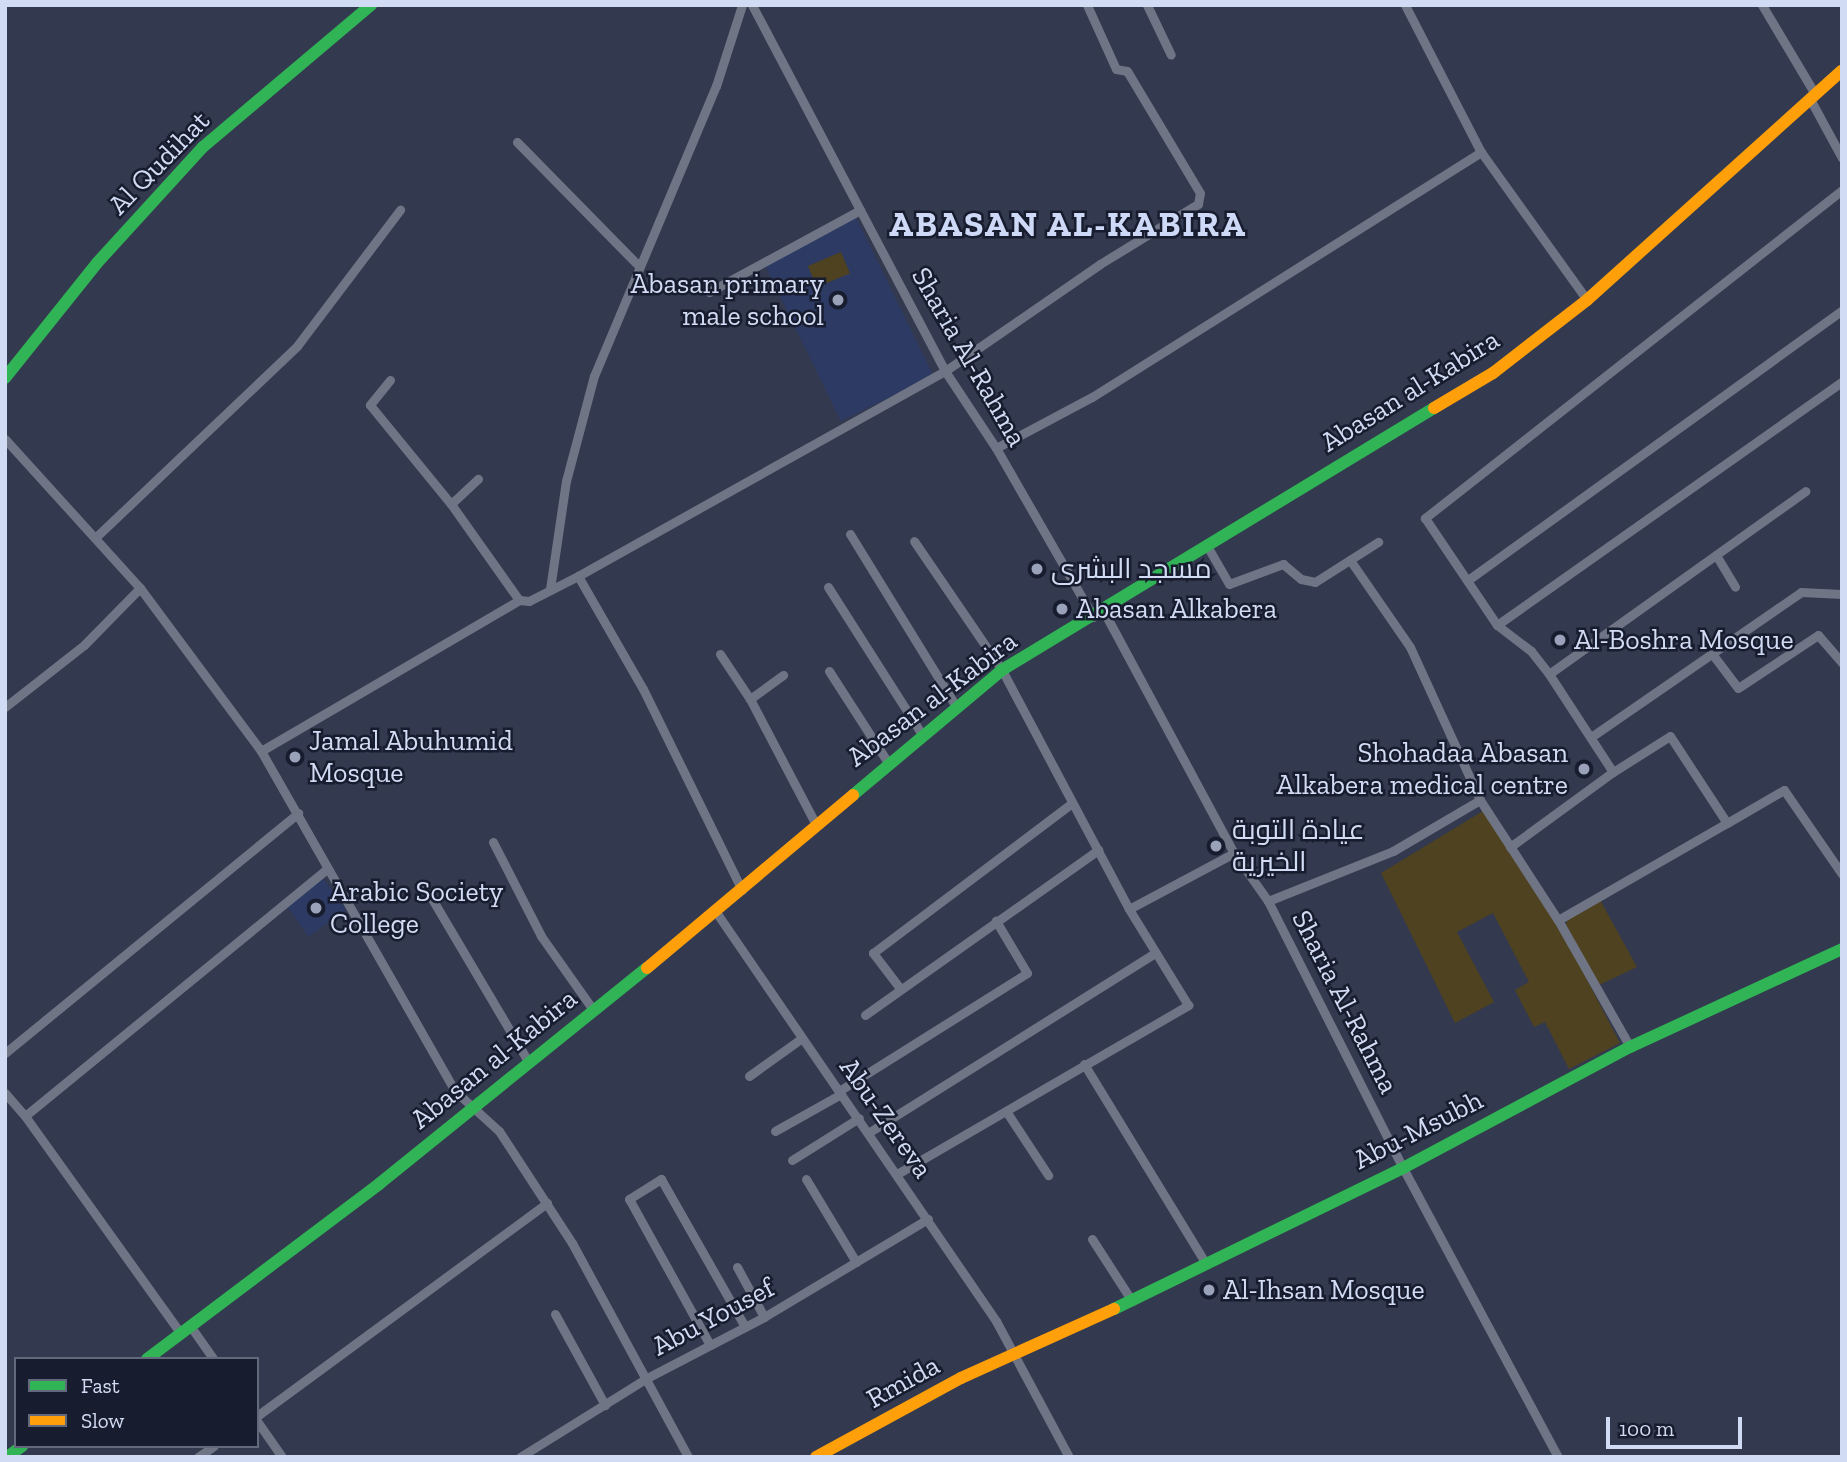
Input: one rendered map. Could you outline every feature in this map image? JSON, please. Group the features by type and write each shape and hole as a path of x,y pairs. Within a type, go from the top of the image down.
{"main road":[{"name":"Al Qudihat","path":"5,378 97,263 203,147 372,5"},
{"name":"Abasan al-Kabira","path":"150,1357 530,1063 716,912 887,761 1002,670 1206,544 1493,373 1587,300 1842,70"},
{"name":"Abu-Msubh","path":"1015,1353 1132,1301 1205,1262 1403,1168 1630,1047 1842,949"},
{"name":"Rmida","path":"816,1457 1015,1353"}],"street":[{"path":"550,589 577,433 594,376 638,264 716,86 742,5"},
{"name":"Sharia Al-Rahma","path":"752,5 945,371 1098,613 1234,853 1268,901 1403,1168 1558,1457"},
{"path":"261,751 519,600 529,601 578,576 945,371 1100,264 1198,204 1200,193 1127,71 1116,69 1087,5"},
{"path":"1147,5 1171,55"},
{"path":"1762,5 1813,96 1842,158"},
{"path":"1408,6 1481,152 1587,300"},
{"path":"517,142 638,264"},
{"path":"996,448 1092,397 1481,152"},
{"path":"1613,772 1549,674 1531,651 1497,625 1425,518 1842,190"},
{"path":"96,537 297,346 400,210"},
{"path":"709,292 860,210"},
{"path":"1468,580 1842,310"},
{"path":"390,380 370,405 451,504 519,600"},
{"path":"1497,625 1842,383"},
{"path":"5,439 140,587 261,751 455,1091 499,1131 547,1203 688,1457"},
{"path":"451,504 478,480"},
{"path":"1549,674 1806,491"},
{"path":"850,534 956,706"},
{"path":"897,1174 1188,1005 1129,909 1002,670 914,541"},
{"path":"1206,544 1229,584 1283,564 1301,579 1315,582 1378,542"},
{"path":"1716,555 1735,587"},
{"path":"1350,560 1410,647 1480,800 1558,920 1630,1047"},
{"path":"578,576 643,688 742,890"},
{"path":"5,707 84,645 140,587"},
{"path":"828,587 921,733"},
{"path":"1591,737 1801,592 1842,594"},
{"path":"1713,655 1738,688 1818,635 1842,663"},
{"path":"720,654 750,699 815,823"},
{"path":"829,671 887,761"},
{"path":"750,699 783,675"},
{"path":"1510,847 1613,772 1671,736 1727,823"},
{"path":"1558,920 1784,790 1842,874"},
{"path":"1268,901 1392,851 1480,800"},
{"path":"899,987 873,953 1072,803"},
{"path":"5,1053 298,813"},
{"path":"493,842 541,936 594,1011"},
{"path":"865,1015 899,987 1098,850"},
{"path":"1129,909 1234,853"},
{"path":"25,1116 327,869"},
{"path":"425,887 530,1063"},
{"name":"Abu-Zereva","path":"716,912 928,1219 1015,1353 1069,1457"},
{"path":"775,1131 1027,972 996,921"},
{"path":"868,1133 1155,953"},
{"path":"749,1076 802,1038"},
{"path":"1084,1064 1205,1262"},
{"path":"5,1093 186,1330 211,1357"},
{"path":"1006,1111 1048,1175"},
{"path":"792,1160 859,1118"},
{"path":"710,1345 629,1199 661,1178 745,1327"},
{"path":"806,1180 856,1262"},
{"path":"259,1417 547,1203"},
{"name":"Abu Yousef","path":"520,1457 646,1378 764,1317 928,1219"},
{"path":"1092,1239 1132,1301"},
{"path":"737,1267 764,1317"},
{"path":"555,1314 605,1405"},
{"path":"259,1421 282,1457"}],"shaded area":[{"name":"Abasan primary male school","path":"855,215 933,376 841,421 762,260"},
{"path":"841,252 850,273 817,287 808,266"},
{"path":"1483,811 1560,928 1620,1043 1569,1069 1545,1022 1534,1027 1515,990 1529,982 1493,913 1457,932 1494,1002 1455,1023 1381,873"},
{"name":"Arabic Society College","path":"323,878 346,910 309,937 286,905"},
{"path":"1599,898 1637,967 1599,985 1566,925 1568,915"}],"traffic: fast":[{"path":"5,378 97,263 203,147 371,5"},
{"path":"853,795 1002,670 1434,408"},
{"path":"1114,1309 1403,1168 1630,1047 1842,949"},
{"path":"150,1357 379,1184 647,968"},
{"path":"7,1457 19,1448"}],"traffic: slow":[{"path":"1434,408 1493,373 1587,300 1842,70"},
{"path":"647,968 853,795"},
{"path":"816,1457 961,1378 1114,1309"}],"place":[{"name":"Abasan primary male school","path":"838,300"},
{"name":"مسجد البشرى","path":"1037,569"},
{"name":"Abasan Alkabera","path":"1062,609"},
{"name":"Al-Boshra Mosque","path":"1560,640"},
{"name":"Jamal Abuhumid Mosque","path":"295,757"},
{"name":"Shohadaa Abasan Alkabera medical centre","path":"1584,769"},
{"name":"عيادة التوبة الخيرية","path":"1216,846"},
{"name":"Arabic Society College","path":"316,908"},
{"name":"Al-Ihsan Mosque","path":"1209,1290"}],"district":[{"name":"ABASAN AL-KABIRA","path":"1068,224"}]}
